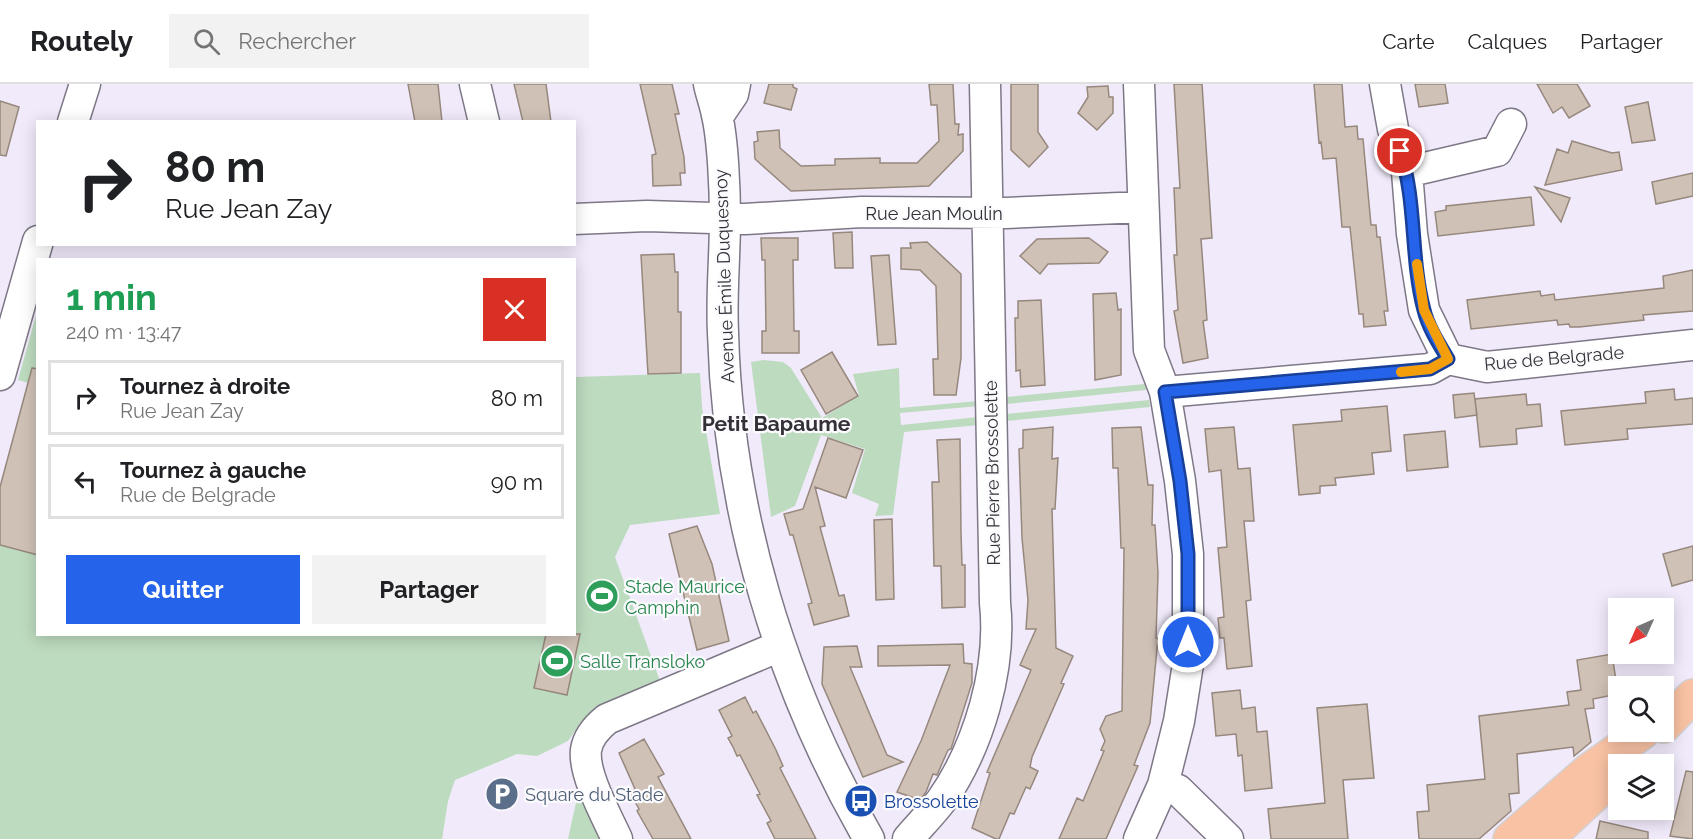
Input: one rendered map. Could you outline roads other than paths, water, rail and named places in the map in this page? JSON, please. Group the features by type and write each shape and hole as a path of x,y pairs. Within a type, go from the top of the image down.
{"main road":[{"path":"1674,710 1691,697"},
{"path":"1674,715 1691,697"},
{"path":"1510,839 1588,771 1629,742"},
{"path":"1637,754 1648,742"},
{"path":"1547,839 1608,782"}],"street":[{"path":"74,120 85,84"},
{"path":"475,84 484,120"},
{"name":"Avenue Émile Duquesnoy","path":"709,84 718,116 725,218 723,332 730,430 755,563 780,646 811,729 868,839"},
{"path":"718,116 733,94 735,84"},
{"name":"Rue Pierre Brossolette","path":"908,839 941,800 964,760 979,720 995,654 998,630 994,603 985,84"},
{"path":"1139,84 1149,350 1165,392 1180,481 1188,554 1188,664 1179,721 1163,785 1139,839"},
{"path":"1165,392 1430,369 1448,359 1424,310 1412,234 1407,172 1393,129 1386,84"},
{"path":"1407,172 1497,151 1511,124"},
{"name":"Rue Jean Moulin","path":"576,219 647,216 725,218 862,213 988,213 1142,207"},
{"path":"0,375 37,246"},
{"name":"Rue de Belgrade","path":"1448,359 1487,367 1693,345"},
{"path":"617,839 592,780 586,752 589,740 597,728 607,720 780,646"},
{"path":"1163,785 1178,790 1228,839"}],"place":[{"name":"Stade Maurice Camphin","path":"602,596"},
{"name":"Salle Transloko","path":"557,661"},
{"name":"Square du Stade","path":"502,794"},
{"name":"Brossolette","path":"861,801"}],"district":[{"name":"Petit Bapaume","path":"776,423"}]}
